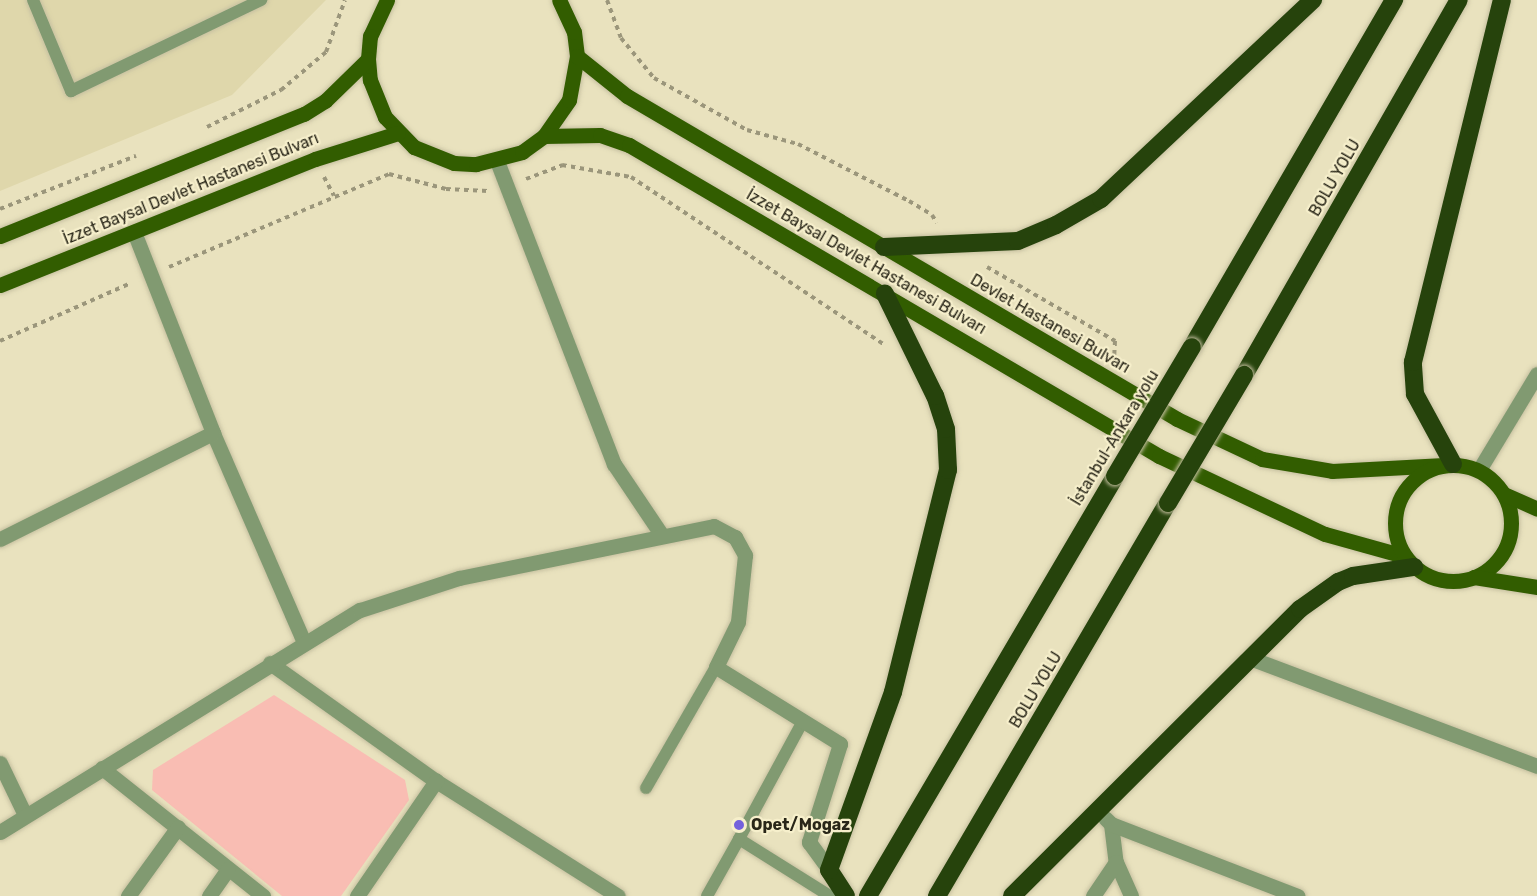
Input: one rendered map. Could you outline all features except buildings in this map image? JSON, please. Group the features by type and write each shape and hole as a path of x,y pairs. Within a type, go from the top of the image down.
{"highway":[{"path":"884,247 1018,241 1056,225 1101,199 1313,0"},
{"name":"İstanbul-Ankara yolu","path":"868,896 1394,0"},
{"name":"BOLU YOLU","path":"937,896 1244,375 1459,0"},
{"path":"1448,464 1415,394 1413,362 1502,0"},
{"path":"846,896 828,870 893,692 948,470 946,429 935,396 885,294"},
{"path":"1012,896 1300,609 1338,582 1409,561"}],"main road":[{"path":"387,0 370,36 368,59 375,99 398,134 414,147 454,163 497,161 522,152 544,136 569,100 578,56 574,32 559,0"},
{"name":"İzzet Baysal Devlet Hastanesi Bulvarı","path":"578,56 627,96 884,247"},
{"name":"İzzet Baysal Devlet Hastanesi Bulvarı","path":"0,236 304,114 325,101 368,59"},
{"name":"İzzet Baysal Devlet Hastanesi Bulvarı","path":"0,285 321,157 398,134"},
{"name":"İzzet Baysal Devlet Hastanesi Bulvarı","path":"544,136 600,135 618,140 1159,456 1325,534 1409,561"},
{"name":"Devlet Hastanesi Bulvarı","path":"884,247 1177,419 1262,459 1332,471 1448,464"},
{"path":"1504,494 1511,518 1508,543 1495,564 1474,577 1455,582 1435,579 1409,561 1394,528 1399,499 1417,476 1448,464 1479,470 1504,494 1537,509"},
{"path":"1474,577 1537,587"}],"street":[{"path":"497,161 614,464 661,534"},
{"path":"134,232 153,274 213,433 304,642"},
{"path":"1479,470 1537,374"},
{"path":"0,539 213,433"},
{"path":"0,832 304,642 360,610 459,578 661,534 714,526 735,537 745,555 738,622 716,668 840,744 808,842 828,870"},
{"path":"1250,658 1537,766"},
{"path":"270,663 436,781 618,896"},
{"path":"0,763 25,815"},
{"path":"102,768 263,896"},
{"path":"357,896 436,781"},
{"path":"1097,810 1111,824 1298,896"},
{"path":"1111,824 1116,862 1131,896"},
{"path":"128,896 178,827"},
{"path":"1093,896 1116,862"},
{"path":"209,896 228,868"}],"lane":[{"path":"33,0 71,91 261,0"},
{"path":"646,788 716,668"},
{"path":"707,896 803,721"},
{"path":"739,839 830,896"}],"path":[{"path":"202,130 281,90 326,52 345,0"},
{"path":"607,0 621,38 654,78 747,130 798,144 909,201 932,215 951,243"},
{"path":"0,208 138,155"},
{"path":"0,340 389,174 479,193 507,187 562,165 631,177 879,343"},
{"path":"981,263 1115,341"}],"shaded area":[{"path":"0,0 326,0 232,95 0,191"},
{"path":"274,695 405,780 409,800 341,896 282,896 152,790 153,770"}],"place":[{"name":"Opet/Mogaz","path":"739,825"}]}
